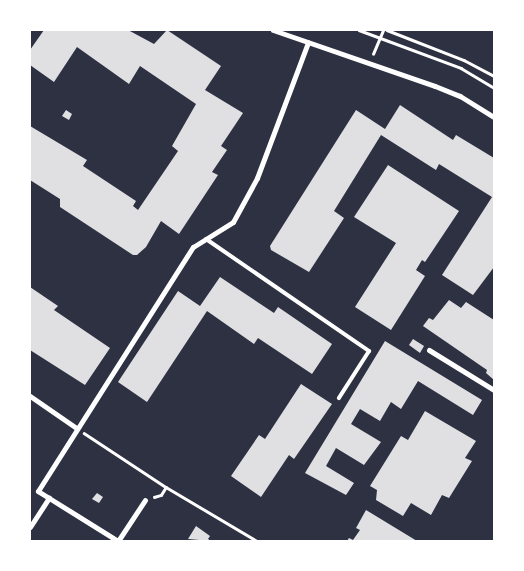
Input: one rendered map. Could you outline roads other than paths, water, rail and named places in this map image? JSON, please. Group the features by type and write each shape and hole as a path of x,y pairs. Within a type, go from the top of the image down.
{"street":[{"path":"273,30 370,62 460,96 494,117"},
{"path":"146,500 118,541 38,491 75,427 193,247 234,222 257,178 308,42"},
{"path":"429,350 494,390"},
{"path":"30,396 75,427"},
{"path":"30,527 49,498"}],"lane":[{"path":"206,239 369,351 339,398"}]}
